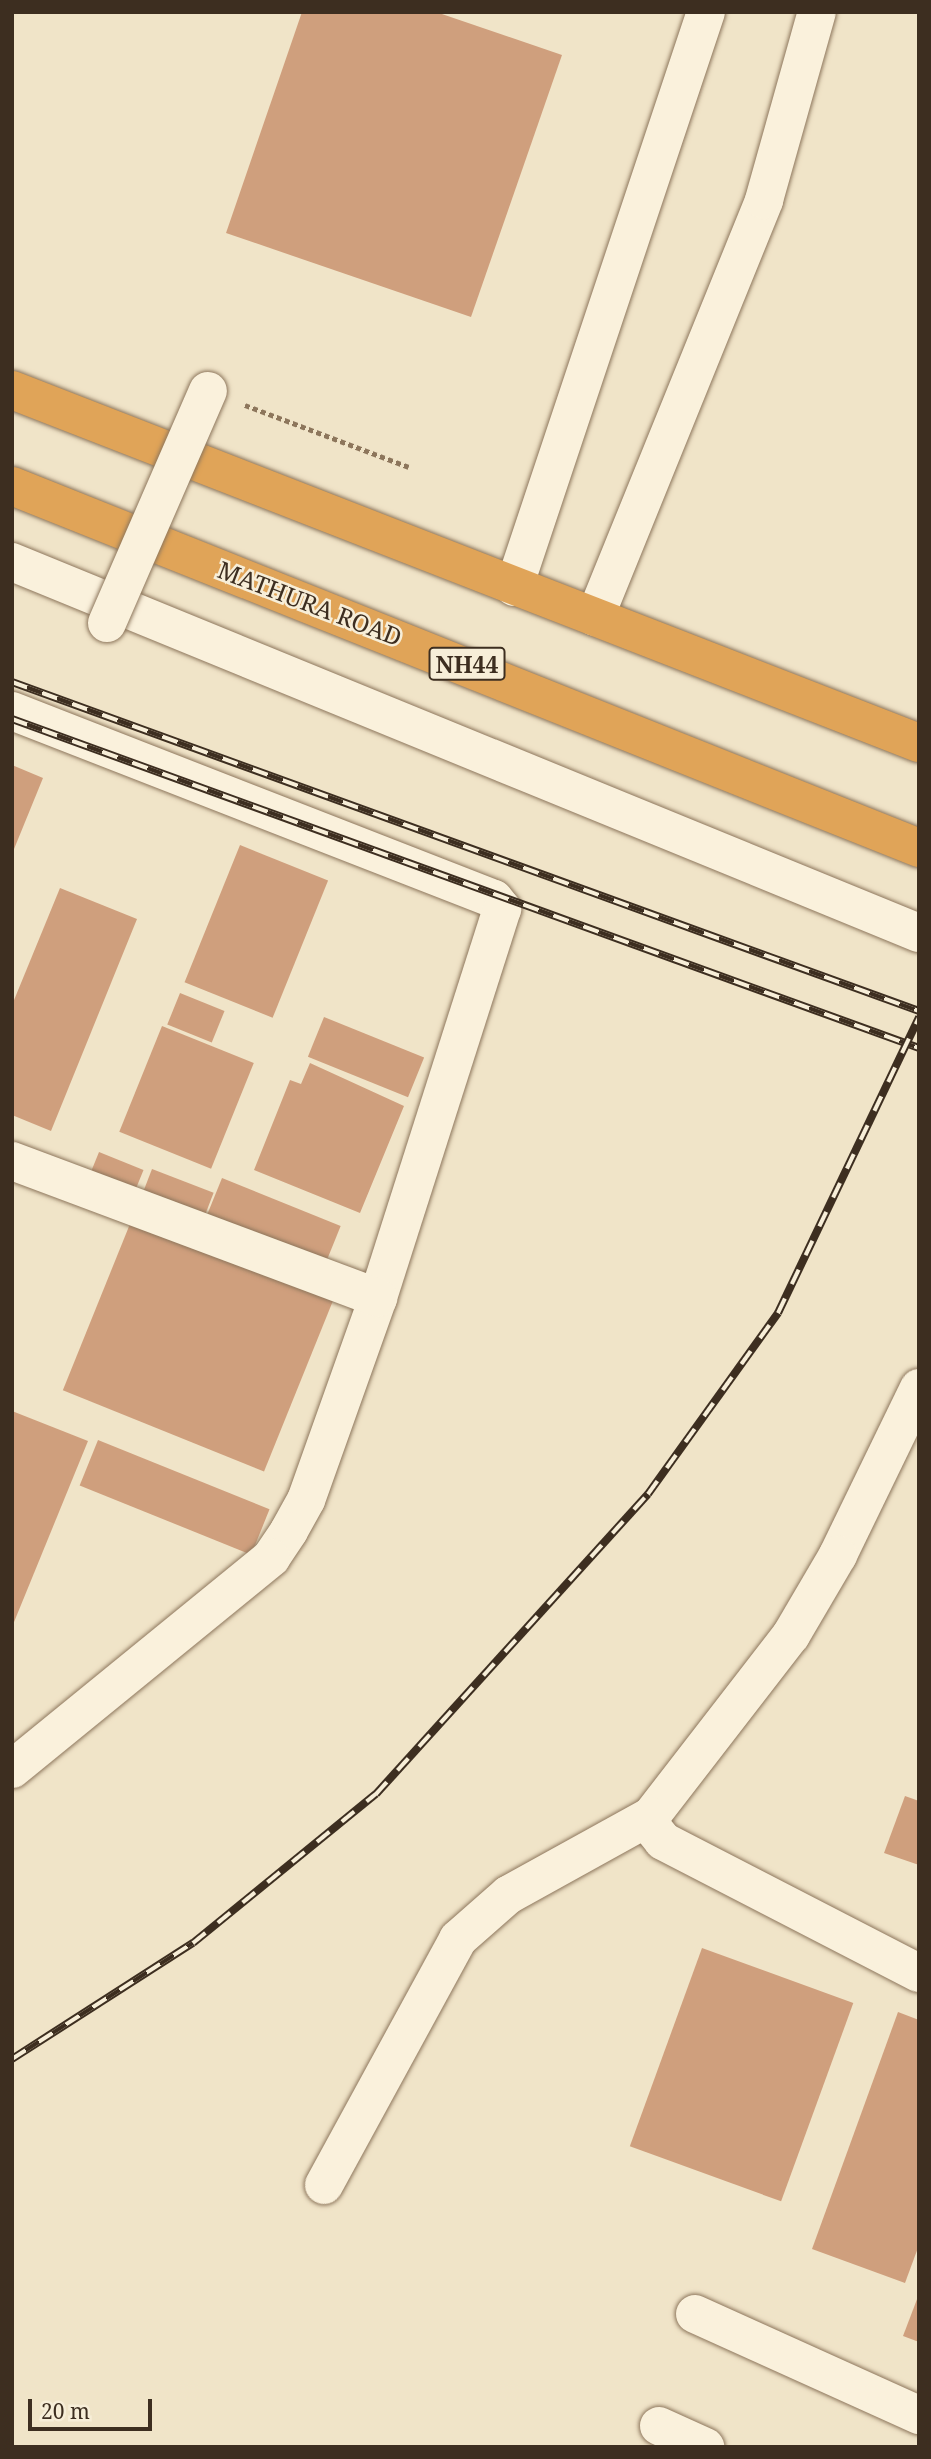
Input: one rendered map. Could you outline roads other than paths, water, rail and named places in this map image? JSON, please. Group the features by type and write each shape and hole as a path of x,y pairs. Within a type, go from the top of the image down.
{"highway":[{"path":"12,390 919,743"},
{"name":"MATHURA ROAD","path":"12,486 919,848"}],"street":[{"path":"514,587 706,12"},
{"path":"595,617 764,200 817,12"},
{"path":"107,622 208,391"},
{"path":"12,562 919,933"},
{"path":"12,711 494,899 502,909 378,1297 306,1500 271,1558 12,1769"},
{"path":"12,1161 378,1297"},
{"path":"324,2185 458,1939 508,1895 651,1816 791,1635 838,1555 919,1388"},
{"path":"651,1816 653,1834 663,1841 919,1973"},
{"path":"695,2314 919,2415"},
{"path":"659,2426 705,2447"}],"railway":[{"path":"12,682 919,1011"},
{"path":"12,719 919,1048"},
{"path":"12,2059 193,1943 376,1794 648,1494 778,1313 919,1017"}]}
